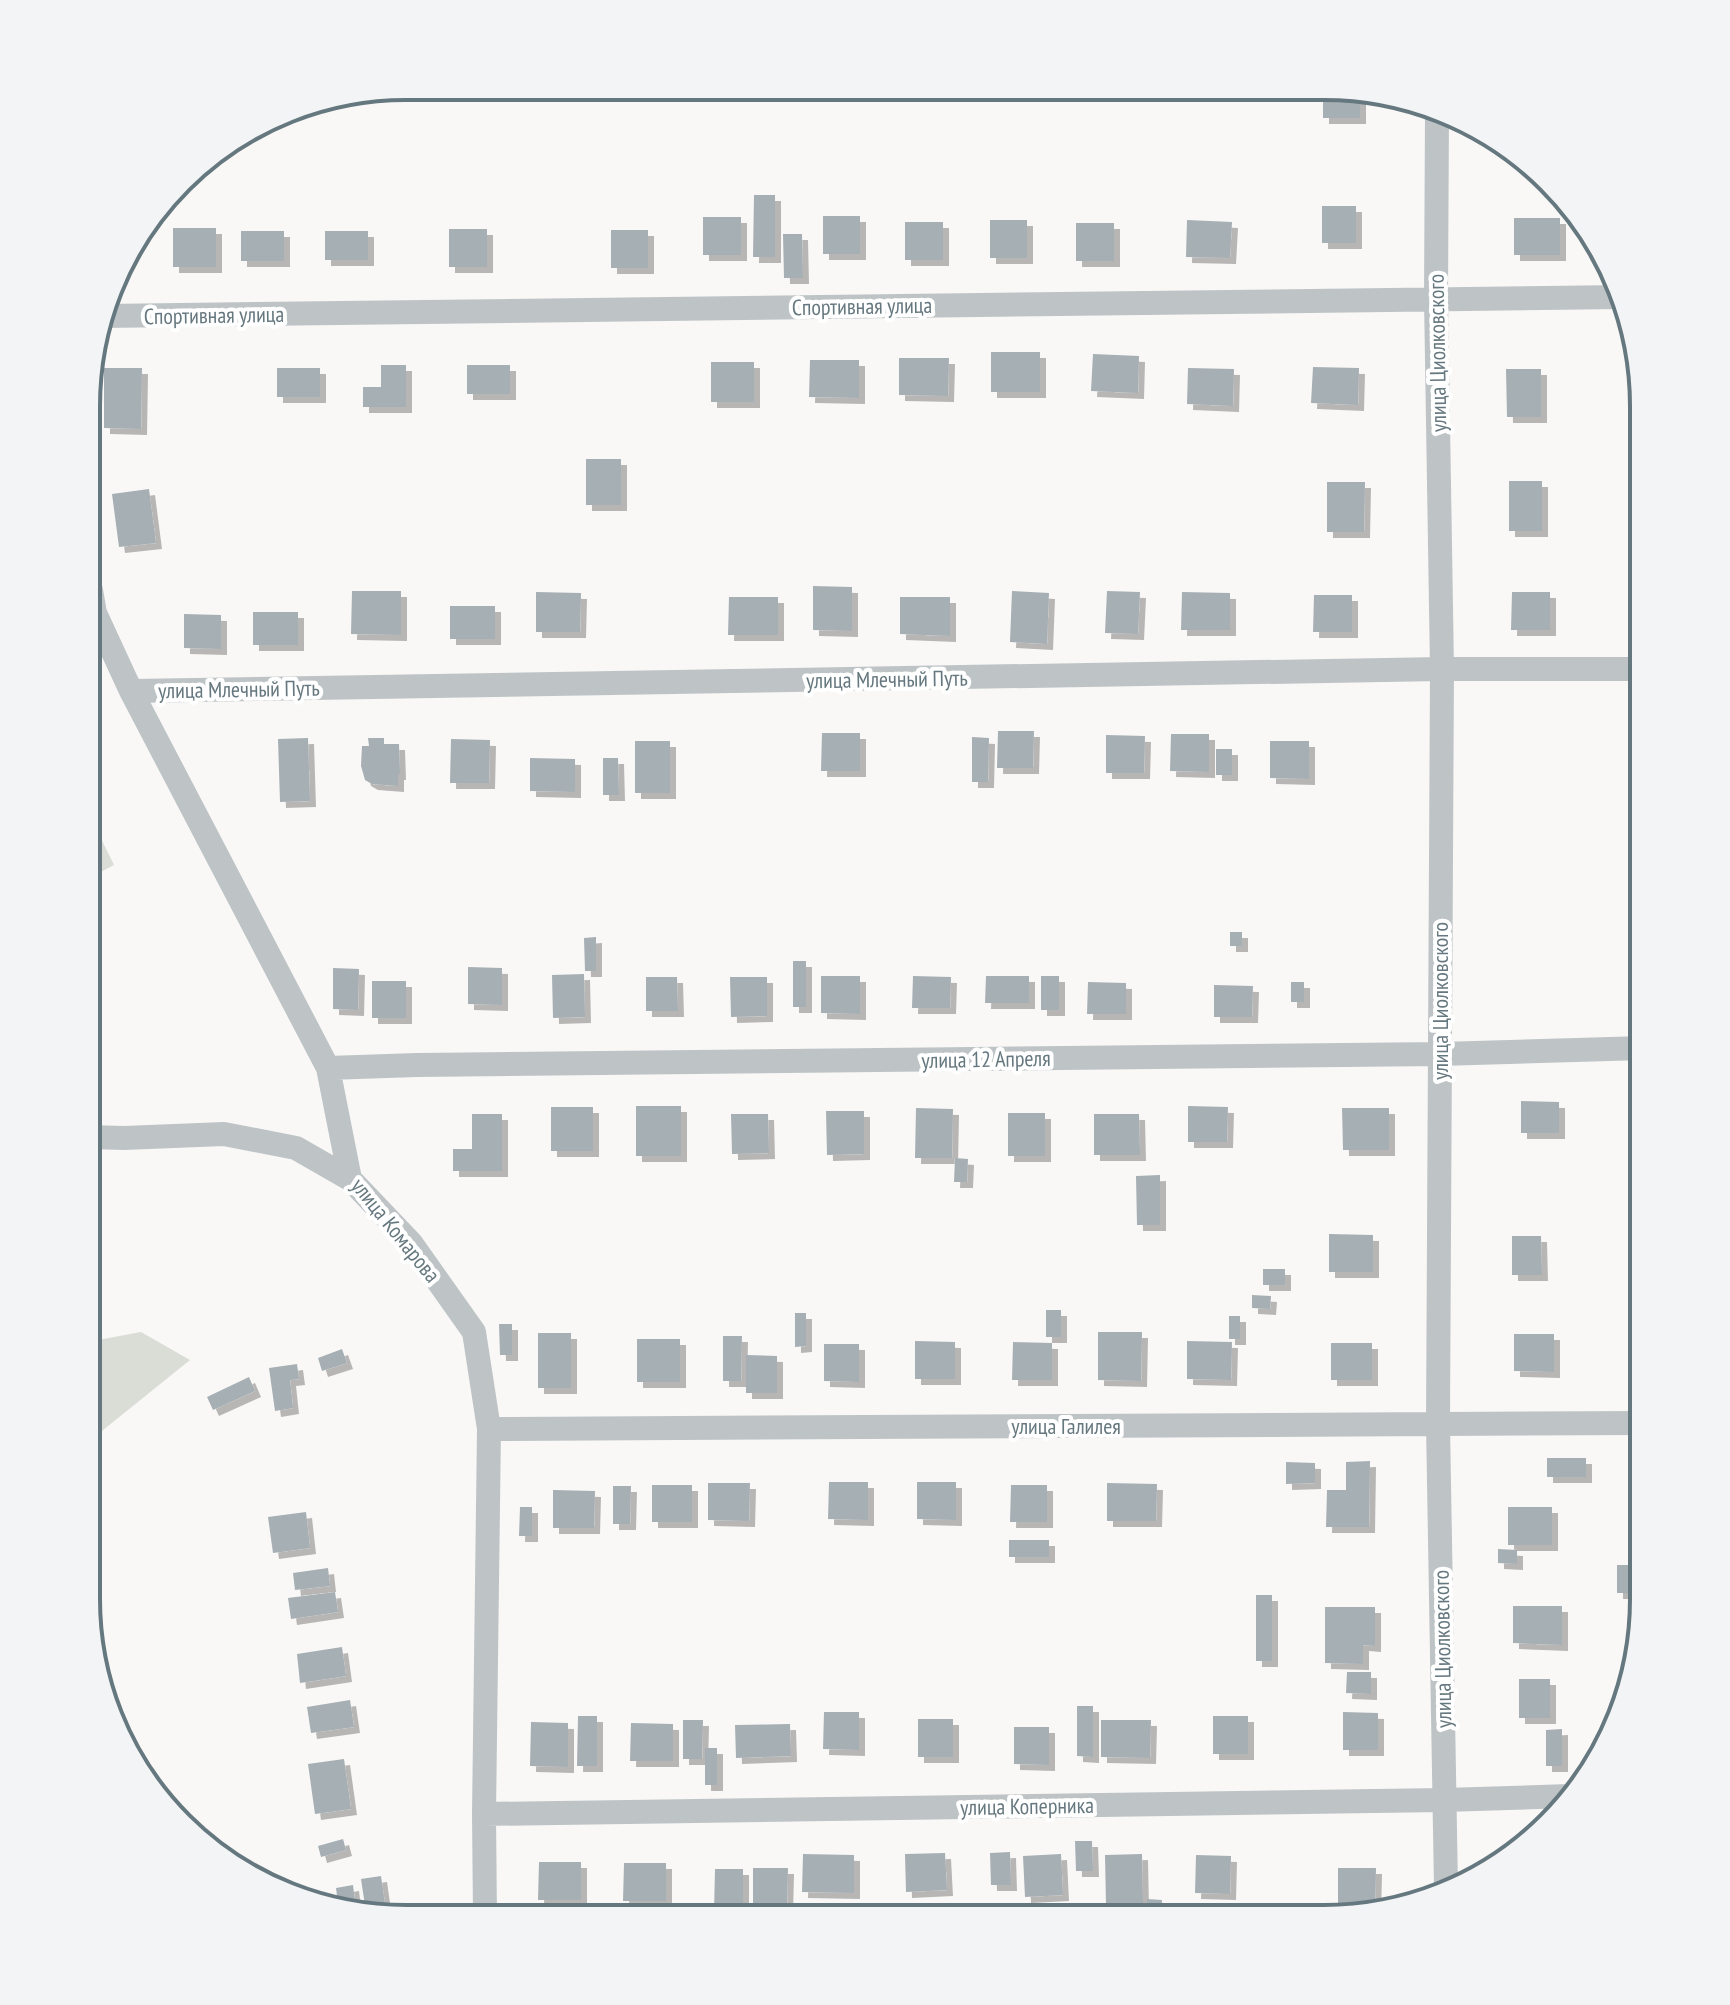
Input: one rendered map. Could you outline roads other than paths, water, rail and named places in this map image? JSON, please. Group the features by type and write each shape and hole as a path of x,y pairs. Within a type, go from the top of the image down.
{"street":[{"name":"улица Циолковского","path":"1437,122 1436,298 1442,669 1438,1424 1446,1880"},
{"name":"Спортивная улица","path":"114,316 1610,297"},
{"name":"улица Комарова","path":"100,624 131,691 328,1068 350,1179 411,1243 474,1332 489,1429 485,1905"},
{"name":"улица Млечный Путь","path":"131,691 1442,669 1630,669"},
{"name":"улица 12 Апреля","path":"328,1068 1440,1054 1630,1048"},
{"path":"100,1137 224,1134 296,1148 350,1179"},
{"name":"улица Галилея","path":"489,1429 1630,1423"},
{"name":"улица Коперника","path":"484,1814 1558,1796"}]}
